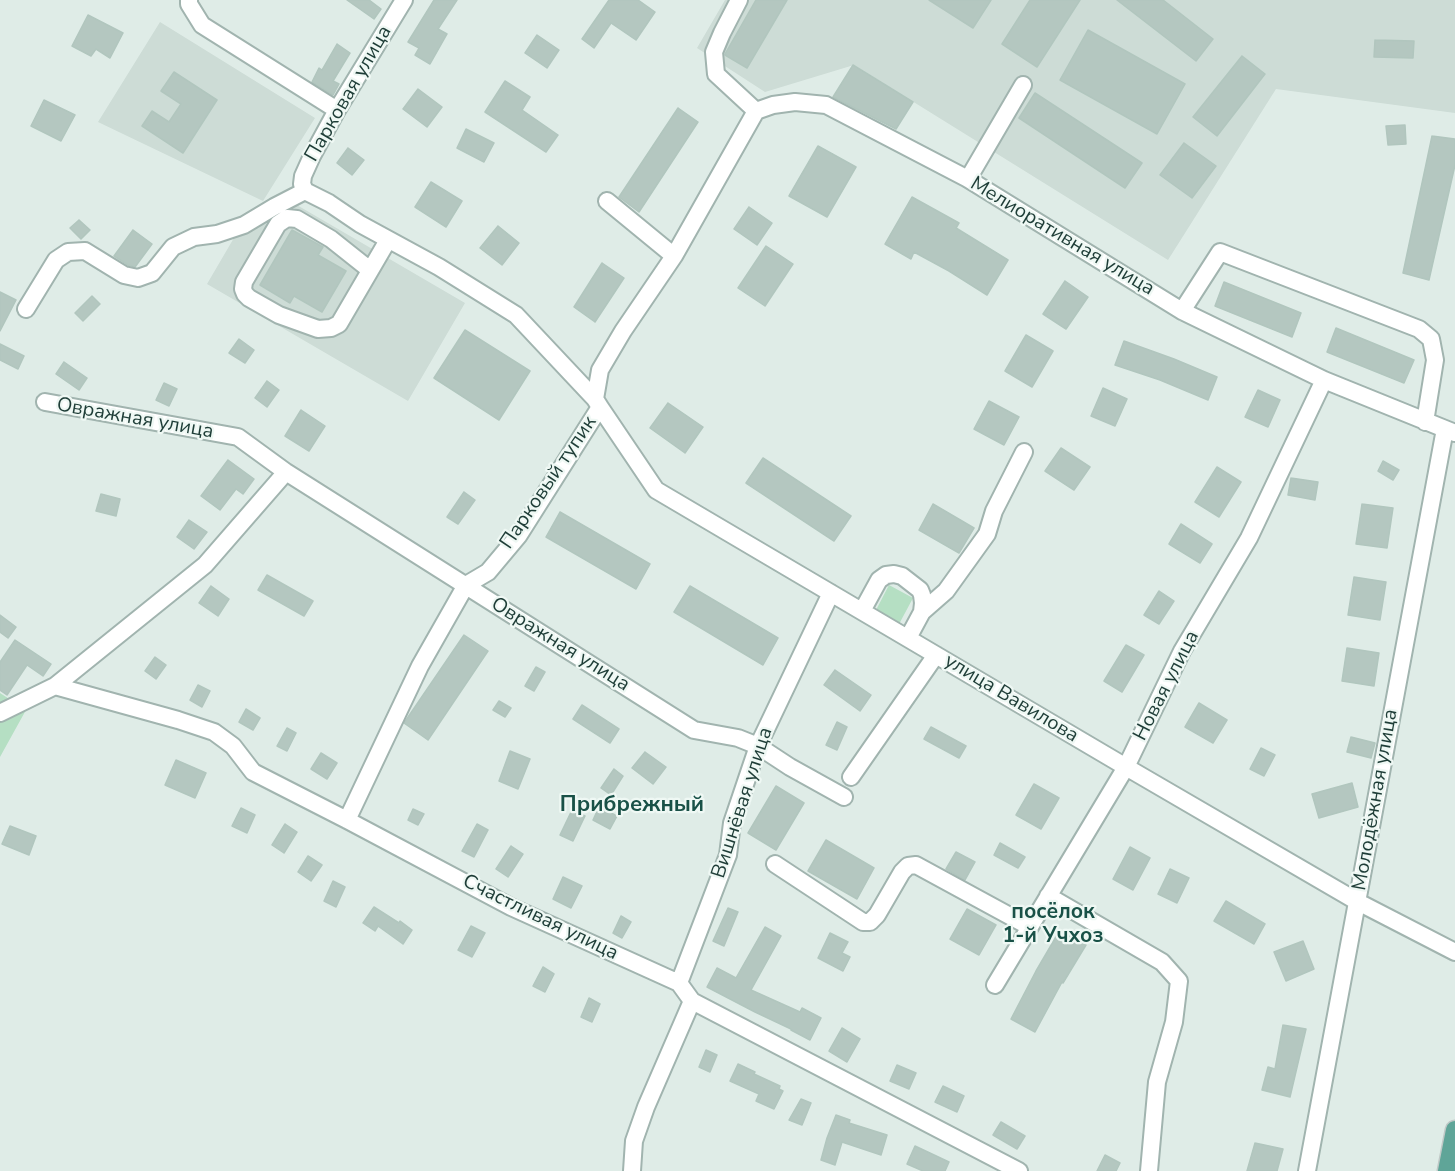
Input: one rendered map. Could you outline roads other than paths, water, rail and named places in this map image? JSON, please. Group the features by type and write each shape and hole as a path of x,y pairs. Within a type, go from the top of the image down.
{"main road":[{"path":"1447,1171 1455,1130"}],"street":[{"path":"189,0 189,4 202,25 337,110"},
{"name":"Парковая улица","path":"305,191 302,184 303,176 337,110 404,0"},
{"path":"739,0 714,52 716,74 756,111"},
{"path":"968,179 1023,85"},
{"name":"Мелиоративная улица","path":"756,111 773,105 795,102 826,105 968,179 1182,310 1324,380 1450,431"},
{"name":"Парковый тупик","path":"347,820 420,666 466,585 488,572 519,535 597,403 600,370 623,331 674,256 756,111"},
{"path":"26,309 56,260 68,252 85,251 124,275 138,278 152,273 172,247 194,237 217,234 244,225 305,191"},
{"name":"улица Вавилова","path":"305,191 329,203 360,225 439,267 516,315 597,403 656,490 1358,902 1455,952"},
{"path":"607,201 674,256"},
{"path":"370,270 331,239 297,219 287,218 278,224 244,282 243,289 249,298 279,315 318,329 325,329 339,324 388,240"},
{"path":"1182,310 1220,252 1419,329 1431,339 1436,360 1425,422"},
{"name":"Новая улица","path":"996,985 1126,767 1182,651 1249,538 1324,380"},
{"name":"Овражная улица","path":"45,402 238,437 286,472 694,730 738,738 758,746 844,797"},
{"name":"Молодёжная улица","path":"1307,1171 1450,431"},
{"path":"922,612 946,591 987,534 994,511 1024,453"},
{"path":"0,713 55,686 205,566 286,472"},
{"path":"862,611 879,580 886,575 894,574 908,580 920,590 924,603 922,612 908,638"},
{"name":"Вишнёвая улица","path":"679,983 728,855 732,823 758,746 831,593"},
{"path":"851,777 936,655"},
{"name":"Счастливая улица","path":"55,686 213,732 233,746 253,772 511,907 679,983 692,1001 1019,1171"},
{"path":"775,864 863,922 870,922 877,915 902,872 908,866 916,865 1030,927"},
{"path":"1048,896 1162,962 1179,981 1174,1022 1158,1082 1149,1171"},
{"path":"632,1171 634,1141 646,1107 692,1001"}],"district":[{"name":"Прибрежный","path":"632,806"},
{"name":"посёлок 1-й Учхоз","path":"1053,925"}]}
